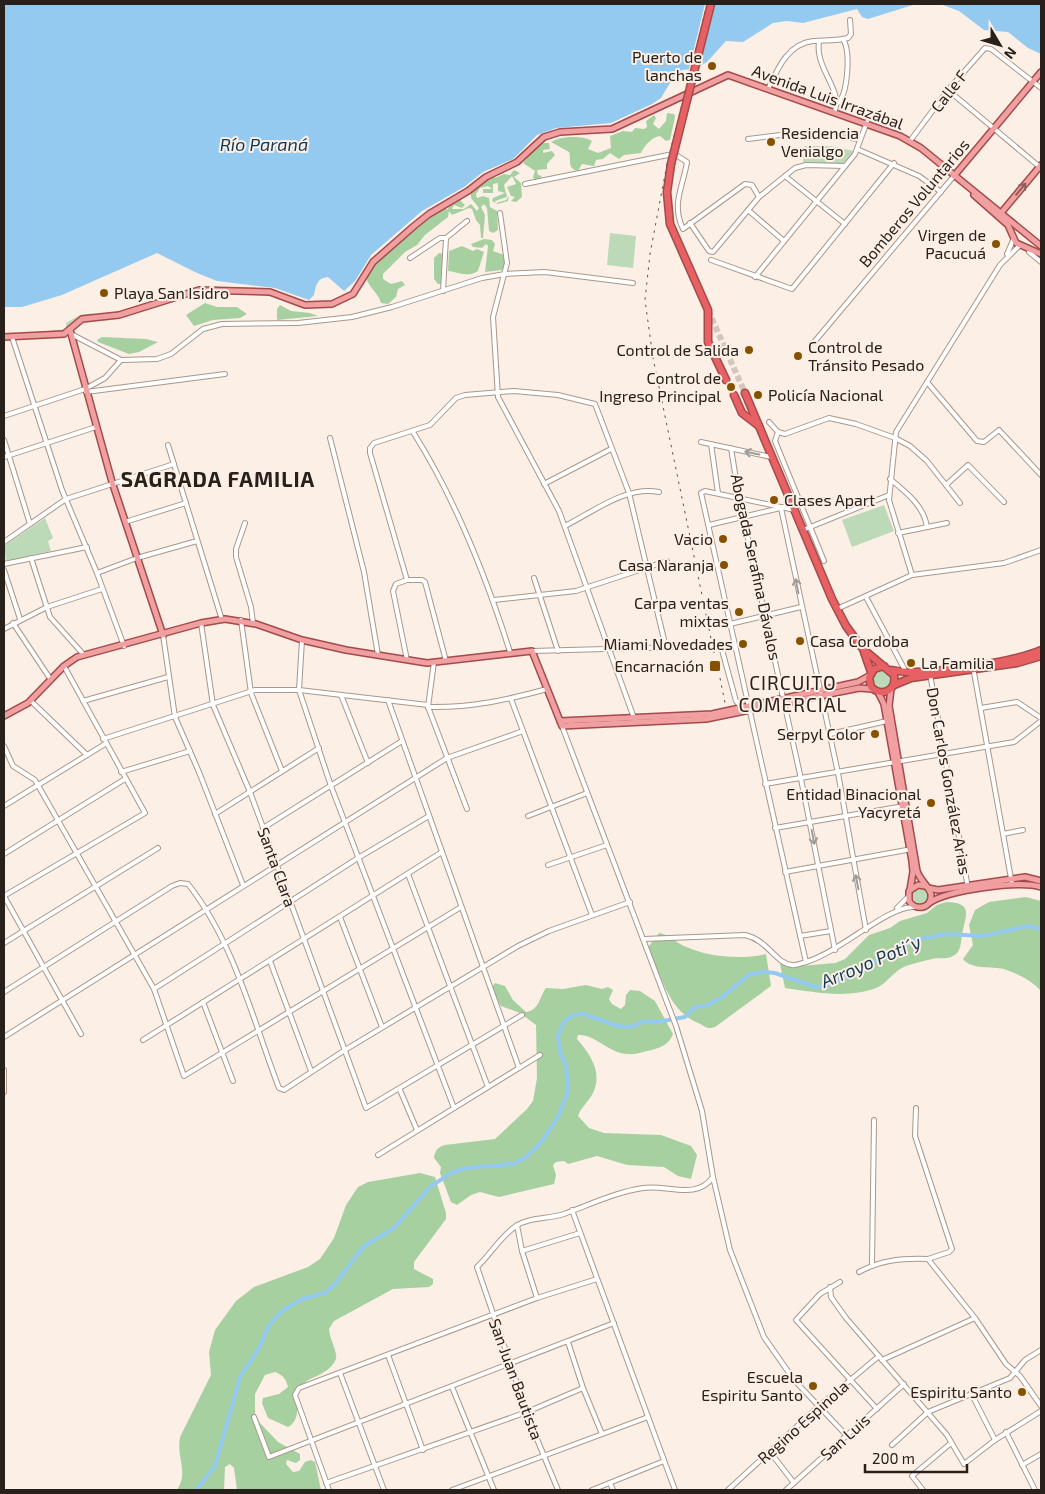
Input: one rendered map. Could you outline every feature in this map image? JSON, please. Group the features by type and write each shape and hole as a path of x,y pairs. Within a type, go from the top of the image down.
{"highway":[{"path":"711,4 672,164 667,192 670,224 708,313 708,342 726,380"},
{"path":"745,393 837,609 863,648 884,666 892,670 930,674"},
{"path":"734,395 742,413 760,426"},
{"path":"863,648 875,690 885,692 911,678 1041,652"},
{"path":"870,674 878,667 884,666"},
{"path":"892,670 895,678 892,687"}],"main road":[{"name":"Bomberos Voluntarios","path":"954,176 993,127 1041,72"},
{"name":"Avenida Luis Irrazábal","path":"71,332 82,319 119,315 199,290 270,292 310,306 337,302 353,294 373,262 429,214 468,192 486,177 517,162 544,137 560,132 612,128 724,76 733,75 867,122 910,141 967,187 1008,224 1021,245 1041,254"},
{"path":"1001,213 1041,167"},
{"name":"Avenida Luis Irrazábal","path":"967,187 1041,246"},
{"path":"1014,236 1018,230 1022,230"},
{"path":"1021,245 1028,241 1028,236"},
{"path":"4,337 71,332 85,391 112,482 162,635"},
{"path":"4,716 31,701 72,659 201,623 241,620 302,640 407,660 434,662 510,652 532,652 561,724"},
{"path":"821,694 858,682 870,674"},
{"path":"892,687 890,706 913,872 908,897 914,907 920,908 940,896 968,888"},
{"path":"561,724 699,720 784,701 858,688 875,690 883,700 897,762"},
{"path":"561,724 634,718 700,716 742,708 750,709"},
{"path":"911,849 918,875 931,894 929,903"},
{"path":"909,891 918,884 938,890 968,888 1025,877 1041,881"},
{"path":"1012,881 1041,887"}],"street":[{"path":"768,88 783,60 792,51 808,42 848,38 851,34 850,20"},
{"path":"837,104 842,101 846,88 848,53 843,39"},
{"path":"819,41 820,62 836,96 837,104 835,111"},
{"name":"Calle F","path":"910,141 948,90 982,49 991,49 1033,81"},
{"path":"1033,81 1041,88"},
{"path":"948,90 1041,167"},
{"path":"755,277 845,166 857,149 867,122"},
{"path":"748,139 797,133 860,139"},
{"path":"857,149 894,163 918,176 941,192"},
{"path":"525,184 668,155"},
{"path":"676,156 686,162 676,203 678,218 683,229 748,183 752,185 759,197"},
{"path":"710,260 792,289 894,163"},
{"path":"690,224 709,251 712,252 759,197 796,168 806,165 845,166"},
{"path":"786,176 845,224"},
{"name":"Bomberos Voluntarios","path":"815,341 954,176"},
{"path":"748,210 784,241"},
{"path":"500,213 507,263 493,317 498,397 559,511 634,718"},
{"path":"410,258 440,238 446,238 467,221"},
{"path":"912,575 898,533 889,494 895,438 898,429 1006,256 1014,236"},
{"path":"443,291 446,238"},
{"path":"1006,256 1021,245"},
{"path":"1029,252 1041,262"},
{"path":"71,332 121,360 157,359 171,354 203,329 222,324 298,324 352,318 482,278 505,274 545,272 633,283"},
{"path":"12,337 66,499 87,547 124,646"},
{"path":"85,391 105,378 121,360"},
{"path":"4,416 85,391 225,374"},
{"path":"927,382 977,441 984,442 999,430 1041,475"},
{"path":"407,580 370,448 374,443 430,425 456,398 465,395 497,391 558,395 595,404 629,493 666,648"},
{"path":"769,422 778,432 785,434 829,418 856,424 895,438 920,454 960,503"},
{"path":"4,456 96,427"},
{"path":"413,432 431,461 452,502 494,600 510,652"},
{"path":"778,432 775,441 824,561"},
{"path":"330,438 364,572 378,655"},
{"path":"4,440 30,524"},
{"path":"702,442 773,457"},
{"path":"711,444 718,493"},
{"path":"168,445 222,620"},
{"name":"Abogada Serafina Dávalos","path":"731,448 835,950"},
{"path":"544,484 611,450"},
{"path":"4,542 66,499 112,482 174,464"},
{"path":"946,485 968,464 1004,502"},
{"path":"890,479 913,499 923,515 927,527"},
{"path":"565,526 629,493 650,490 660,492"},
{"path":"781,508 718,493 705,491 702,495 806,962"},
{"path":"803,530 889,494"},
{"path":"125,522 186,503"},
{"path":"709,525 781,508 794,507"},
{"path":"781,508 838,773 866,930"},
{"path":"245,524 236,549 236,557 251,607 253,623"},
{"path":"898,533 947,524"},
{"path":"97,573 138,558 198,541"},
{"path":"4,564 87,547"},
{"path":"837,609 912,575 1004,563 1041,550"},
{"path":"31,558 50,617 84,655"},
{"path":"494,600 588,588 667,561"},
{"path":"4,570 6,584 20,619"},
{"path":"534,578 558,651"},
{"path":"407,660 393,590 396,584 407,580 422,580 425,582 446,661"},
{"path":"4,629 20,619 47,607 102,589"},
{"path":"866,597 906,672"},
{"path":"730,624 801,607"},
{"path":"241,620 250,692 282,770"},
{"path":"13,623 51,680"},
{"name":"Santa Clara","path":"201,623 213,704 250,792 366,1108 400,1090"},
{"path":"162,635 174,718 190,751 243,885"},
{"path":"302,640 300,690 331,786 454,1108"},
{"path":"532,652 715,646 719,648 736,701 742,708"},
{"path":"428,708 434,662"},
{"path":"64,666 145,813 4,896 81,1034"},
{"path":"973,667 1012,881"},
{"name":"Don Carlos González Arias","path":"930,674 968,888"},
{"path":"83,702 168,677"},
{"path":"428,708 460,708 511,699 547,689"},
{"path":"4,806 88,755 104,741 255,690 300,690 428,705 467,809"},
{"path":"341,695 368,763"},
{"path":"511,699 592,915"},
{"path":"388,700 519,1068"},
{"path":"31,701 88,755"},
{"path":"765,784 1017,741 1041,719 1017,702 981,708"},
{"path":"830,734 887,721"},
{"path":"561,724 676,1026 702,1112 713,1177 730,1250 764,1337 794,1380 847,1436"},
{"path":"4,1036 447,758 523,731"},
{"path":"262,828 402,741"},
{"path":"4,746 6,757 16,769 33,778 38,784 154,989 181,1073 184,1076 392,947 461,907"},
{"path":"215,814 319,748"},
{"path":"121,772 190,751"},
{"path":"4,854 125,779"},
{"path":"528,816 587,793"},
{"path":"776,828 904,806"},
{"path":"154,989 358,858 429,816"},
{"path":"1003,834 1023,830"},
{"path":"548,865 608,845"},
{"path":"4,943 158,848"},
{"path":"785,872 911,849"},
{"path":"143,1040 442,852"},
{"path":"408,874 488,1087"},
{"path":"4,992 116,920 180,883 188,884 206,909 224,944 280,1090 284,1090 311,1071 482,965 549,931 630,902"},
{"path":"644,939 745,935 760,939 782,962 791,966 835,950 896,910 908,897"},
{"path":"896,910 914,907"},
{"path":"340,917 382,1027"},
{"path":"800,936 831,931"},
{"path":"270,961 311,1071"},
{"path":"203,1002 233,1082"},
{"path":"417,1130 400,1090 522,1014"},
{"path":"378,1155 540,1055"},
{"path":"4,1072 4,1092"},
{"path":"858,1272 872,1265 900,1258 928,1258 949,1252 952,1249 915,1136 916,1108"},
{"path":"872,1265 874,1120"},
{"path":"537,1298 522,1251 517,1226 564,1214 643,1188 665,1187 695,1191 704,1187 713,1177"},
{"path":"572,1210 674,1490"},
{"name":"San Juan Bautista","path":"517,1226 476,1267 527,1412 558,1490"},
{"path":"522,1251 580,1233"},
{"path":"928,1258 975,1318 1006,1364 1015,1372 1041,1406"},
{"path":"329,1490 295,1395 299,1388 388,1356 537,1298 597,1279"},
{"path":"840,1282 830,1288 796,1320 877,1409"},
{"path":"830,1288 831,1297 846,1318 928,1412 964,1464 994,1440 1041,1411"},
{"name":"Regino Espinola","path":"728,1490 818,1407 880,1358 975,1318"},
{"path":"254,1417 268,1457 511,1365 614,1323"},
{"path":"568,1342 583,1388 602,1434"},
{"path":"892,1445 928,1412 1010,1378 1025,1360 1041,1350"},
{"path":"388,1356 423,1450"},
{"path":"340,1373 384,1490"},
{"name":"San Luis","path":"786,1490 904,1384"},
{"path":"452,1387 494,1490"},
{"path":"326,1483 376,1467 527,1412 583,1388"},
{"path":"971,1394 994,1440"},
{"path":"452,1490 648,1417"},
{"path":"1006,1432 1035,1490"},
{"path":"923,1490 912,1476 951,1443"},
{"path":"770,1452 794,1483"},
{"path":"1022,1465 1041,1454"},
{"path":"592,1490 664,1461"},
{"path":"610,1483 613,1490"}],"green space":[{"path":"667,113 674,114 675,117 670,140 666,141 660,136 654,138 641,153 624,155 619,159 610,153 603,159 596,160 594,166 582,164 578,171 574,170 571,166 569,152 551,142 566,137 588,139 592,141 588,149 598,153 611,148 610,136 623,131 632,132 635,128 644,129 647,127 646,121 654,115 656,118 653,124 659,129 666,121"},
{"path":"544,143 549,143 550,149 543,150 543,153 552,151 555,155 547,164 547,169 537,170 538,175 542,176 535,180 533,177 535,171 523,163 535,149"},
{"path":"804,146 831,146 854,151 842,165 803,162"},
{"path":"514,170 520,173 514,177 521,183 522,197 516,202 511,201 515,197 511,196 507,187 516,184 512,176 504,185 507,197 495,201 496,203 492,201 493,198 505,193 498,191 498,183 493,184 493,193 483,193 483,189 492,189 488,186 480,188 476,194 477,198 483,196 489,198 490,207 497,211 498,230 493,233 489,231 487,208 484,204 481,207 485,215 483,238 481,238 480,225 472,209 469,208 452,215 449,211 448,217 425,235 417,245 405,252 383,274 383,279 391,284 402,281 405,285 398,289 396,297 388,304 381,303 368,282 365,273 415,223 435,207 442,205 448,210 449,205 459,199 465,205 462,208 454,205 452,209 464,209 471,204 477,211 479,208 471,198 471,192 481,182 494,175 495,178 504,174 510,175"},
{"path":"509,196 508,201 496,203 506,200"},
{"path":"610,233 636,236 633,268 607,265"},
{"path":"484,239 492,240 495,244 493,251 504,255 506,262 502,270 485,272 488,246 486,244 482,248 473,247 471,244"},
{"path":"462,246 473,251 477,249 484,252 478,271 467,274 448,271 449,251"},
{"path":"439,253 444,254 443,284 438,284 434,279 434,258"},
{"path":"205,303 217,307 237,307 247,314 240,318 213,320 194,326 186,315"},
{"path":"280,305 291,311 318,316 277,320 277,309"},
{"path":"94,313 81,317 65,332 8,335 66,329 66,323 80,315"},
{"path":"102,337 146,339 158,342 139,352 129,354 98,342 97,340"},
{"path":"884,505 894,531 852,547 842,520"},
{"path":"45,518 53,538 48,541 51,551 6,561 4,546"},
{"path":"883,669 891,675 892,685 884,691 874,687 872,677 876,671"},
{"path":"915,887 925,888 929,893 929,899 923,906 911,902 910,892"},
{"path":"1026,897 1041,901 1041,991 1029,981 1014,973 999,968 971,965 963,959 973,945 969,925 975,910 989,902"},
{"path":"946,902 961,905 965,908 966,912 960,947 954,955 948,958 932,959 906,966 880,986 865,991 831,994 785,988 780,964 789,967 835,963 845,959 869,935 890,928 900,921 927,913 937,905"},
{"path":"659,933 703,953 735,957 766,954 771,986 715,1027 706,1027 680,1010 668,992 649,951 649,946"},
{"path":"495,983 505,986 513,1000 526,1012 531,1011 537,1006 546,988 563,989 586,985 602,989 608,987 613,990 609,999 612,1004 621,1009 625,1005 626,995 630,990 640,991 655,1001 673,1034 665,1045 659,1048 634,1054 621,1053 591,1038 578,1035 577,1039 594,1064 597,1078 593,1093 578,1116 589,1128 604,1133 661,1135 691,1146 697,1155 691,1179 678,1176 664,1167 627,1165 597,1156 568,1164 564,1161 556,1162 553,1165 556,1175 554,1184 499,1197 480,1192 471,1195 457,1205 451,1202 440,1173 441,1167 434,1158 437,1149 445,1145 495,1139 533,1101 537,1078 536,1025 520,1013 501,1006 491,988"},
{"path":"420,1173 435,1177 446,1213 446,1219 414,1262 414,1269 433,1279 433,1284 429,1287 393,1289 334,1321 329,1329 336,1359 328,1369 307,1381 300,1388 297,1415 293,1424 288,1427 268,1418 262,1403 263,1398 279,1394 288,1387 282,1376 275,1372 265,1375 255,1394 255,1413 260,1423 278,1442 300,1454 300,1460 296,1463 287,1460 286,1464 293,1472 299,1471 305,1462 311,1460 315,1462 321,1490 237,1490 234,1468 230,1464 225,1467 224,1490 177,1490 182,1477 180,1437 211,1375 209,1352 215,1330 236,1301 254,1287 308,1267 320,1259 334,1238 346,1205 358,1187 368,1182"}],"water":[{"name":"Río Paraná","path":"4,4 916,4 868,19 862,17 857,9 803,23 787,21 773,23 743,42 726,41 707,62 694,69 682,70 675,75 661,98 652,104 611,123 556,128 537,135 513,159 483,172 464,187 422,211 371,255 355,281 344,291 328,277 324,278 318,283 314,295 309,300 275,288 217,281 157,253 62,295 22,307 4,307"},
{"path":"940,4 1041,4 1041,54 1028,48 1008,32 984,30 959,11"}],"pier":[{"path":"705,4 713,4 692,72 688,73"}],"waterway":[{"name":"Arroyo Poti´y","path":"196,1490 215,1466 240,1377 259,1348 269,1325 282,1311 302,1299 325,1293 335,1284 364,1246 394,1228 431,1186 453,1172 466,1168 514,1164 526,1157 540,1144 558,1117 568,1092 566,1066 560,1052 558,1035 565,1020 574,1015 584,1014 617,1026 631,1027 642,1022 685,1017 695,1007 706,1006 722,997 750,974 762,972 775,973 815,987 826,986 914,940 946,934 983,936 1028,926 1041,929"}],"tunnel":[{"path":"708,310 745,393"},
{"path":"726,380 734,395"}],"railway":[{"path":"707,4 667,164 650,254 645,300 653,358 714,653"},
{"path":"720,678 725,703"}],"place":[{"name":"Puerto de lanchas","path":"712,66"},
{"name":"Residencia Venialgo","path":"771,142"},
{"name":"Virgen de Pacucuá","path":"996,244"},
{"name":"Playa San Isidro","path":"104,293"},
{"name":"Control de Salida","path":"749,350"},
{"name":"Control de Tránsito Pesado","path":"798,356"},
{"name":"Control de Ingreso Principal","path":"731,387"},
{"name":"Policía Nacional","path":"758,395"},
{"name":"Clases Apart","path":"774,500"},
{"name":"Vacio","path":"723,539"},
{"name":"Casa Naranja","path":"724,565"},
{"name":"Carpa ventas mixtas","path":"739,612"},
{"name":"Casa Cordoba","path":"800,641"},
{"name":"Miami Novedades","path":"743,644"},
{"name":"La Familia","path":"911,663"},
{"name":"Encarnación","path":"715,666"},
{"name":"Serpyl Color","path":"875,734"},
{"name":"Entidad Binacional Yacyretá","path":"931,803"},
{"name":"Escuela Espiritu Santo","path":"813,1386"},
{"name":"Espiritu Santo","path":"1022,1392"}],"district":[{"name":"SAGRADA FAMILIA","path":"218,480"},
{"name":"CIRCUITO COMERCIAL","path":"793,694"}]}
